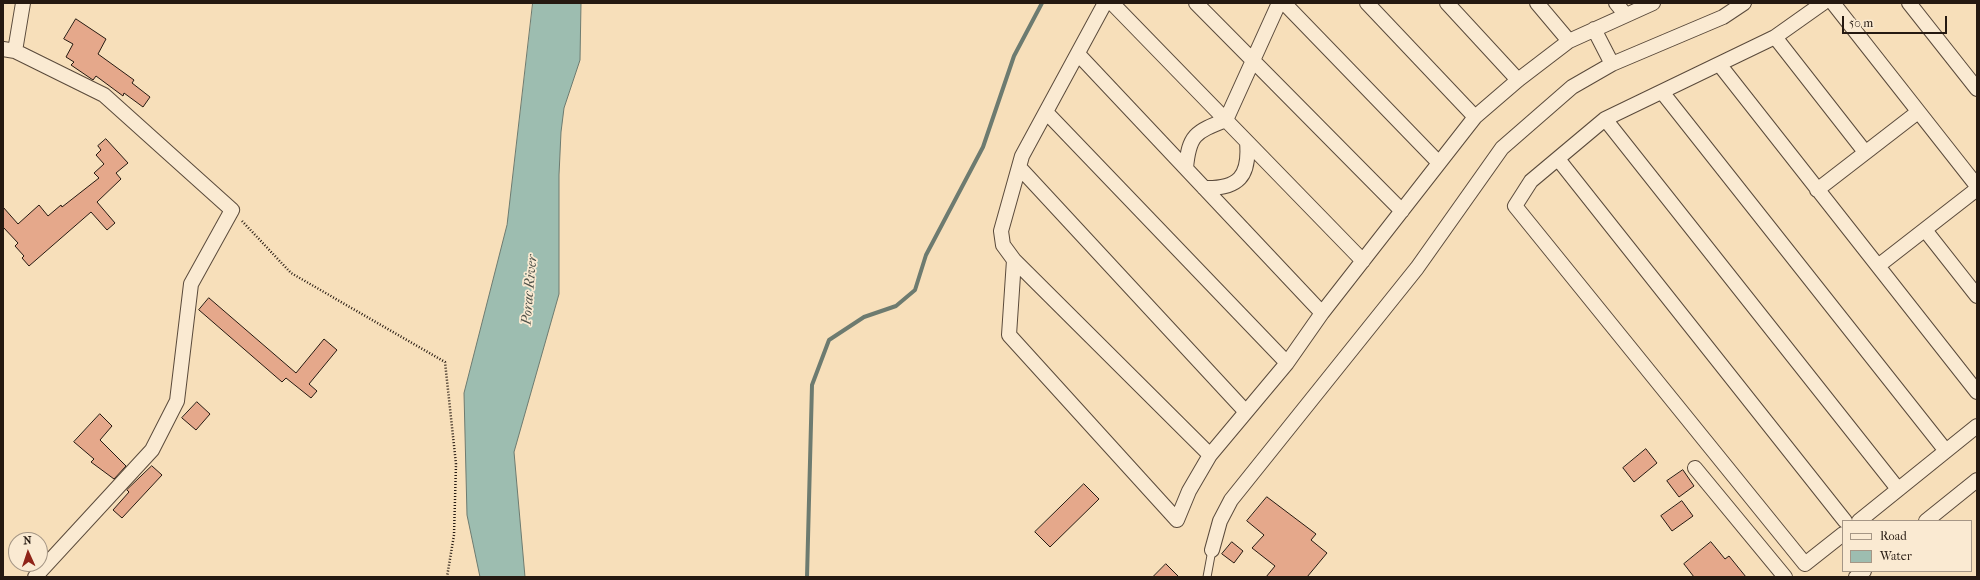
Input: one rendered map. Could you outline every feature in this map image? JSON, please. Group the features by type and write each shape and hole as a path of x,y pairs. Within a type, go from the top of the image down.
{"street":[{"path":"23,3 9,50 104,95 232,210 191,284 177,401 152,450 35,577"},
{"path":"1105,3 1022,156 1001,231 1003,245 1014,260 1210,455"},
{"path":"1112,3 1363,261"},
{"path":"1196,3 1402,211"},
{"path":"1186,168 1188,149 1194,136 1205,128 1226,120 1279,3"},
{"path":"1284,3 1439,163"},
{"path":"1367,3 1475,117"},
{"path":"1447,3 1518,80"},
{"path":"1536,3 1569,41"},
{"path":"1616,3 1625,14"},
{"path":"1014,260 1009,335 1177,520 1189,491 1210,455 1287,363 1322,313 1475,117 1518,80 1569,41 1625,14 1653,3"},
{"path":"1212,550 1220,521 1231,500 1417,268 1502,148 1572,87 1612,64 1723,17 1744,3"},
{"path":"1823,3 1775,37 1605,119 1531,180 1514,206 1805,564 1842,535"},
{"path":"1832,3 1977,188 1878,266"},
{"path":"1909,3 1977,89"},
{"path":"1594,29 1612,64"},
{"path":"1775,37 1865,152"},
{"path":"1078,54 1322,313"},
{"path":"1719,64 1977,392"},
{"path":"1662,92 1946,451"},
{"path":"1046,112 1287,363"},
{"path":"1818,190 1918,112"},
{"path":"1605,119 1898,489"},
{"path":"1204,188 1230,186 1240,179 1246,169 1248,158 1247,142"},
{"path":"1558,159 1844,520"},
{"path":"1019,167 1246,412"},
{"path":"1925,230 1977,296"},
{"path":"1860,520 1977,426"},
{"path":"1695,468 1785,577"},
{"path":"1927,520 1977,480"}],"lane":[{"path":"1207,577 1212,550"}],"path":[{"path":"232,210 291,273 445,362 456,464 454,535 447,577"}],"water":[{"name":"Porac River","path":"533,3 581,3 580,60 564,108 561,132 559,175 559,294 514,452 525,577 480,577 467,515 464,393 507,225"}],"building":[{"path":"76,19 106,39 98,54 134,80 132,83 150,97 143,107 124,93 123,96 96,76 93,80 71,65 74,62 66,57 73,44 64,39"},
{"path":"106,139 128,163 116,173 121,179 97,202 115,223 107,230 91,212 29,266 22,258 24,256 15,246 18,243 3,227 3,207 18,224 39,205 48,216 61,205 62,207 99,178 94,173 104,164 96,155 101,150 98,146"},
{"path":"209,298 296,373 324,339 337,350 309,384 317,391 311,398 286,378 282,382 199,310"},
{"path":"197,402 210,414 196,430 182,418"},
{"path":"100,414 112,426 100,440 126,466 114,479 91,462 94,459 74,442"},
{"path":"1646,449 1657,463 1634,482 1623,468"},
{"path":"152,466 162,475 122,518 113,510 129,492 127,490"},
{"path":"1683,470 1694,486 1679,497 1667,481"},
{"path":"1084,484 1099,499 1050,547 1035,532"},
{"path":"1267,497 1316,534 1311,540 1327,553 1307,577 1266,577 1275,566 1252,548 1264,535 1247,521"},
{"path":"1682,501 1693,516 1672,531 1661,516"},
{"path":"1232,542 1243,551 1234,563 1222,554"},
{"path":"1711,542 1725,559 1729,556 1746,577 1694,577 1684,564"},
{"path":"1166,564 1179,577 1153,577"}],"waterway":[{"path":"807,577 812,385 829,340 864,317 896,306 915,290 926,255 983,147 1014,56 1042,3"}]}
